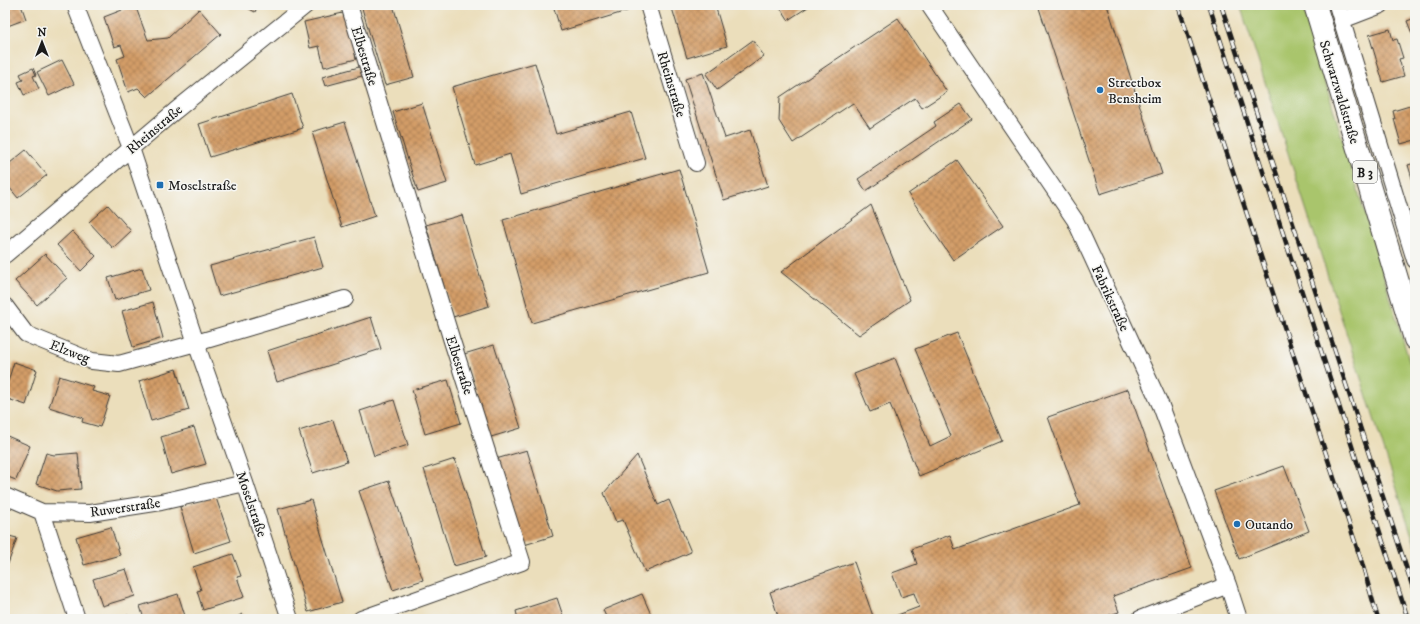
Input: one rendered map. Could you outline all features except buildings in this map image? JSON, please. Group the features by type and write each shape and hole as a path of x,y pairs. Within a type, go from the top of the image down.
{"main road":[{"name":"Schwarzwaldstraße","path":"1314,5 1415,339"}],"street":[{"name":"Moselstraße","path":"74,5 131,148 196,343 246,482 290,619"},
{"name":"Rheinstraße","path":"5,255 175,111 306,5"},
{"name":"Elbestraße","path":"349,5 452,341 522,562 361,619"},
{"name":"Rheinstraße","path":"648,5 696,163"},
{"name":"Fabrikstraße","path":"929,5 1075,220 1161,406 1228,585 1239,619"},
{"name":"Schwarzwaldstraße","path":"1337,5 1415,260"},
{"path":"1342,20 1381,5"},
{"path":"196,343 345,299"},
{"name":"Elzweg","path":"5,306 26,334 92,361 119,364 196,343"},
{"name":"Ruwerstraße","path":"5,496 42,512 90,513 161,502 246,482"},
{"path":"42,512 77,619"},
{"path":"1140,619 1228,585"}],"green space":[{"path":"1240,5 1302,5 1415,380 1415,545"}],"railway":[{"path":"1178,5 1362,563 1378,619"},
{"path":"1209,5 1408,619"},
{"path":"1221,5 1415,594"}],"place":[{"name":"Streetbox Bensheim","path":"1100,90"},
{"name":"Moselstraße","path":"160,185"},
{"name":"Outando","path":"1237,524"}]}
